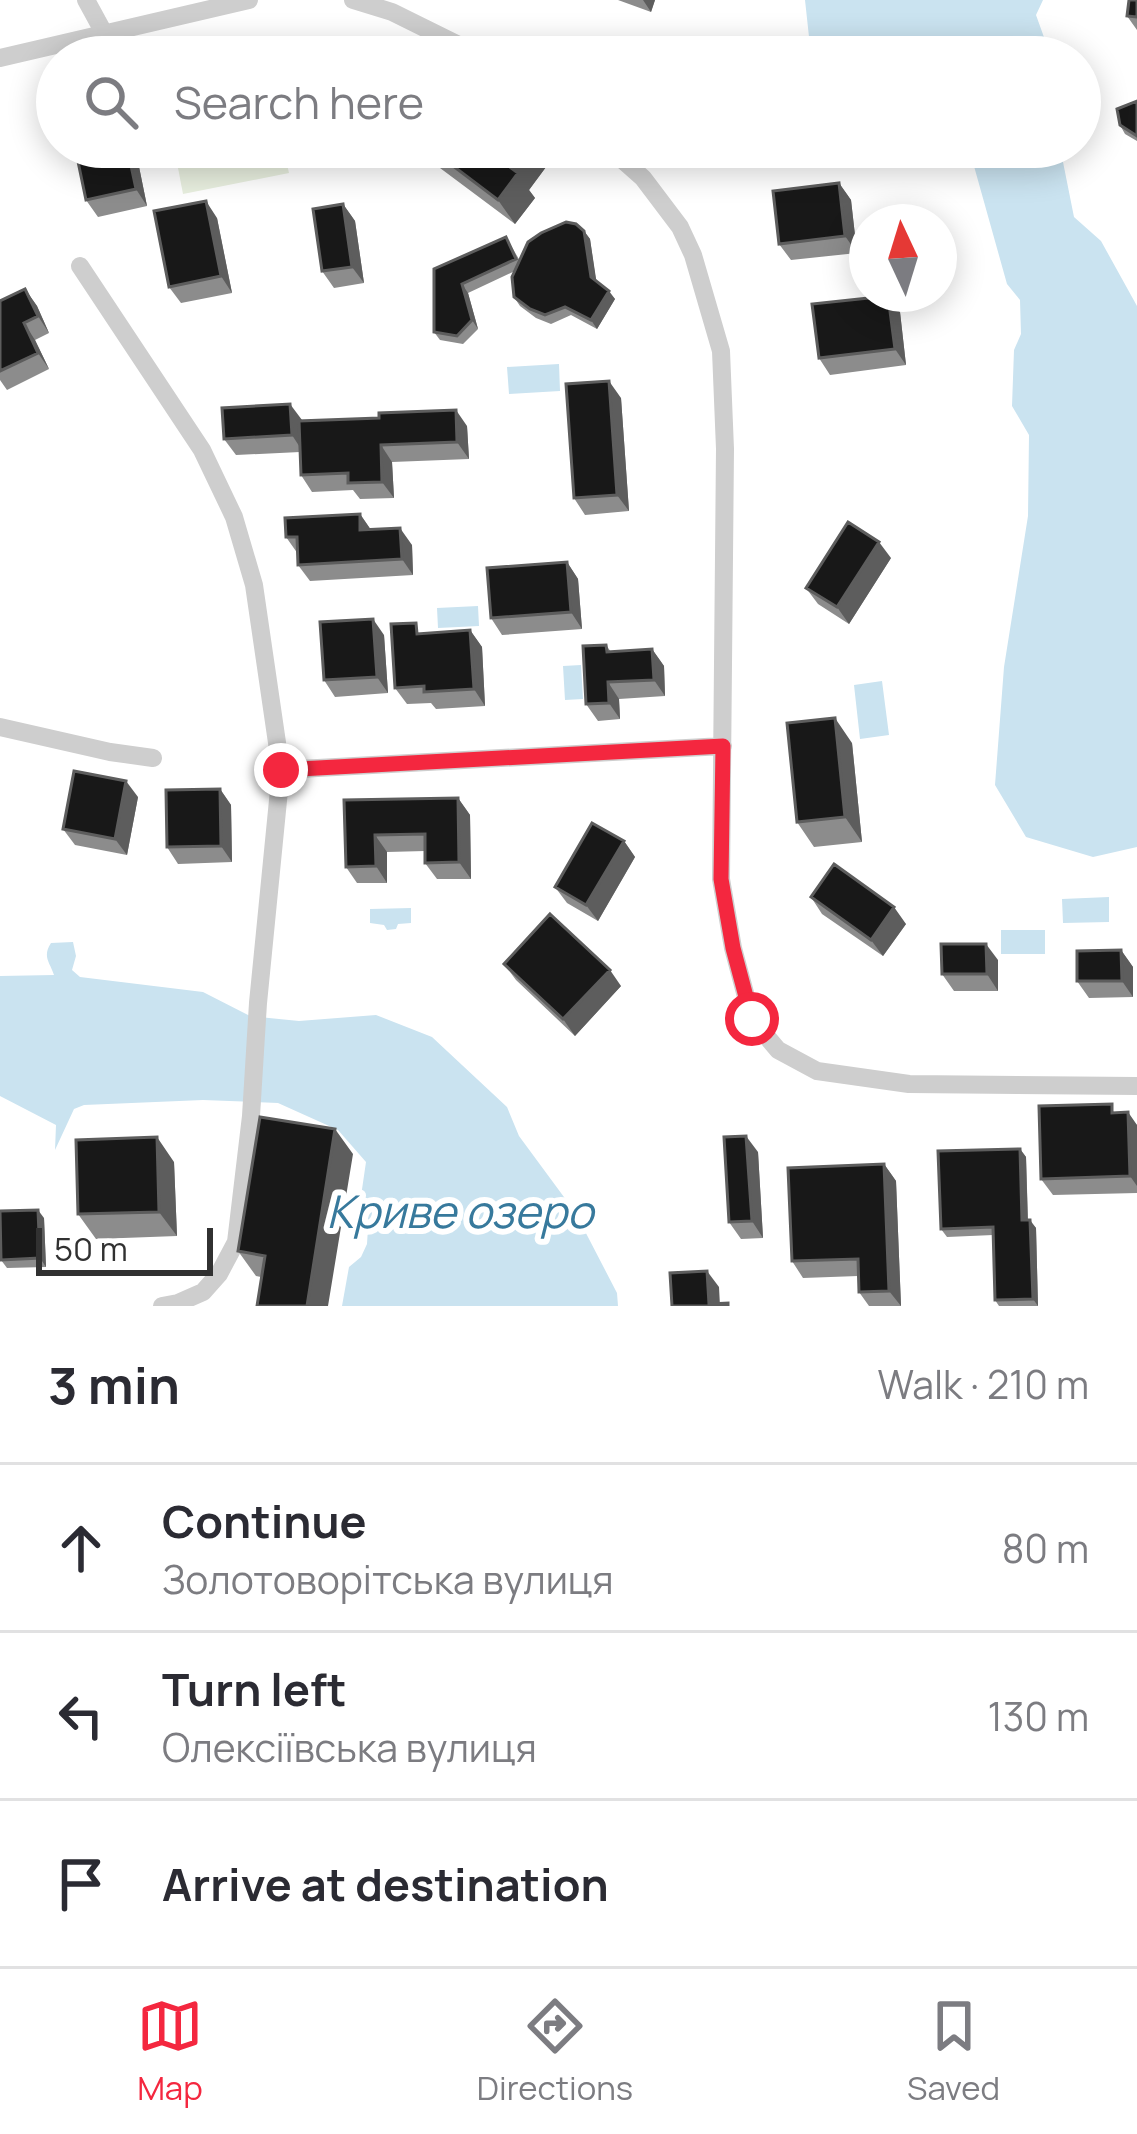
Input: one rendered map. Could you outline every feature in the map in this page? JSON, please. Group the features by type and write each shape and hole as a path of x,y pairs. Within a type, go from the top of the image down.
{"street":[{"path":"86,0 104,33"},
{"path":"92,36 249,0"},
{"path":"353,0 394,6 446,36"},
{"path":"0,58 36,49"},
{"path":"632,168 680,227 721,351 725,448 721,879 752,1019 778,1051 817,1071 909,1084 1137,1086"},
{"path":"80,266 202,450 234,517 254,585 281,770 236,1242 203,1292 162,1306"},
{"path":"0,727 153,758"},
{"path":"281,770 723,746"}],"green space":[{"path":"178,168 288,168 289,173 183,194"}],"water":[{"path":"805,0 1043,0 1036,15 1044,36 809,36"},
{"path":"975,168 1064,168 1074,217 1101,241 1137,306 1137,847 1093,857 1026,837 995,785 1004,667 1028,516 1029,435 1012,406 1020,300 1007,284"},
{"path":"559,364 560,391 509,394 507,367"},
{"path":"478,606 479,626 438,628 437,608"},
{"path":"581,665 583,699 565,700 563,666"},
{"path":"882,681 889,735 860,739 854,685"},
{"path":"1109,897 1109,922 1063,923 1062,899"},
{"path":"411,908 411,923 398,924 396,929 370,923 370,909"},
{"path":"1001,930 1045,930 1045,954 1001,954"},
{"name":"Криве озеро","path":"73,942 72,970 80,977 203,992 250,1016 299,1021 376,1015 432,1037 507,1107 519,1136 575,1212 617,1293 618,1306 342,1306 349,1267 367,1244 368,1228 360,1203 366,1162 338,1130 278,1103 203,1100 84,1105 74,1109 55,1150 56,1125 0,1096 0,976 54,975 48,948 51,943"}],"building":[{"path":"1129,0 1137,0 1137,17 1127,16"},
{"path":"1137,101 1137,136 1120,125 1117,109"},
{"path":"79,168 132,168 136,189 86,200"},
{"path":"456,168 511,168 518,173 498,200"},
{"path":"839,183 845,236 779,244 773,191"},
{"path":"206,201 221,276 169,287 154,211"},
{"path":"343,204 352,267 322,271 313,209"},
{"path":"566,222 584,231 591,277 609,291 591,320 565,307 545,315 514,297 512,277 528,242"},
{"path":"506,237 516,259 462,284 472,320 457,336 434,332 434,269"},
{"path":"25,289 38,316 24,323 38,353 0,371 0,301"},
{"path":"849,300 849,312 890,312 895,349 819,358 812,304"},
{"path":"609,381 617,495 574,498 566,384"},
{"path":"290,404 292,435 224,439 222,408"},
{"path":"456,410 457,442 381,445 382,482 348,483 348,473 301,475 299,421"},
{"path":"360,514 360,530 400,528 402,559 298,565 297,537 286,537 285,518"},
{"path":"848,522 879,542 837,607 806,588"},
{"path":"567,562 571,612 491,618 487,568"},
{"path":"373,619 377,677 324,680 320,622"},
{"path":"416,623 417,634 470,630 474,689 424,692 424,686 395,688 391,624"},
{"path":"606,645 607,652 652,649 654,680 608,682 609,703 586,704 583,646"},
{"path":"835,718 845,817 797,822 787,723"},
{"path":"74,771 126,781 115,839 63,829"},
{"path":"220,789 221,846 167,847 166,790"},
{"path":"458,798 459,862 425,863 425,834 375,835 376,866 346,867 344,800"},
{"path":"592,823 624,841 586,905 555,887"},
{"path":"834,864 894,907 871,940 811,897"},
{"path":"550,914 610,970 563,1019 504,964"},
{"path":"941,944 986,944 987,974 942,974"},
{"path":"1121,950 1122,981 1077,981 1077,951"},
{"path":"1112,1104 1112,1113 1128,1112 1130,1176 1041,1179 1039,1106"},
{"path":"260,1117 335,1129 307,1306 257,1306 265,1256 238,1251"},
{"path":"746,1136 752,1221 729,1222 724,1137"},
{"path":"157,1137 159,1212 78,1214 76,1140"},
{"path":"1020,1149 1022,1220 1030,1220 1033,1299 995,1300 993,1227 941,1229 938,1151"},
{"path":"884,1164 889,1291 859,1292 858,1259 792,1261 788,1168"},
{"path":"38,1210 40,1258 1,1260 0,1211"},
{"path":"707,1271 709,1304 728,1306 672,1306 670,1273"}],"route":[{"path":"281,770 723,746 721,879 752,1019"}]}
